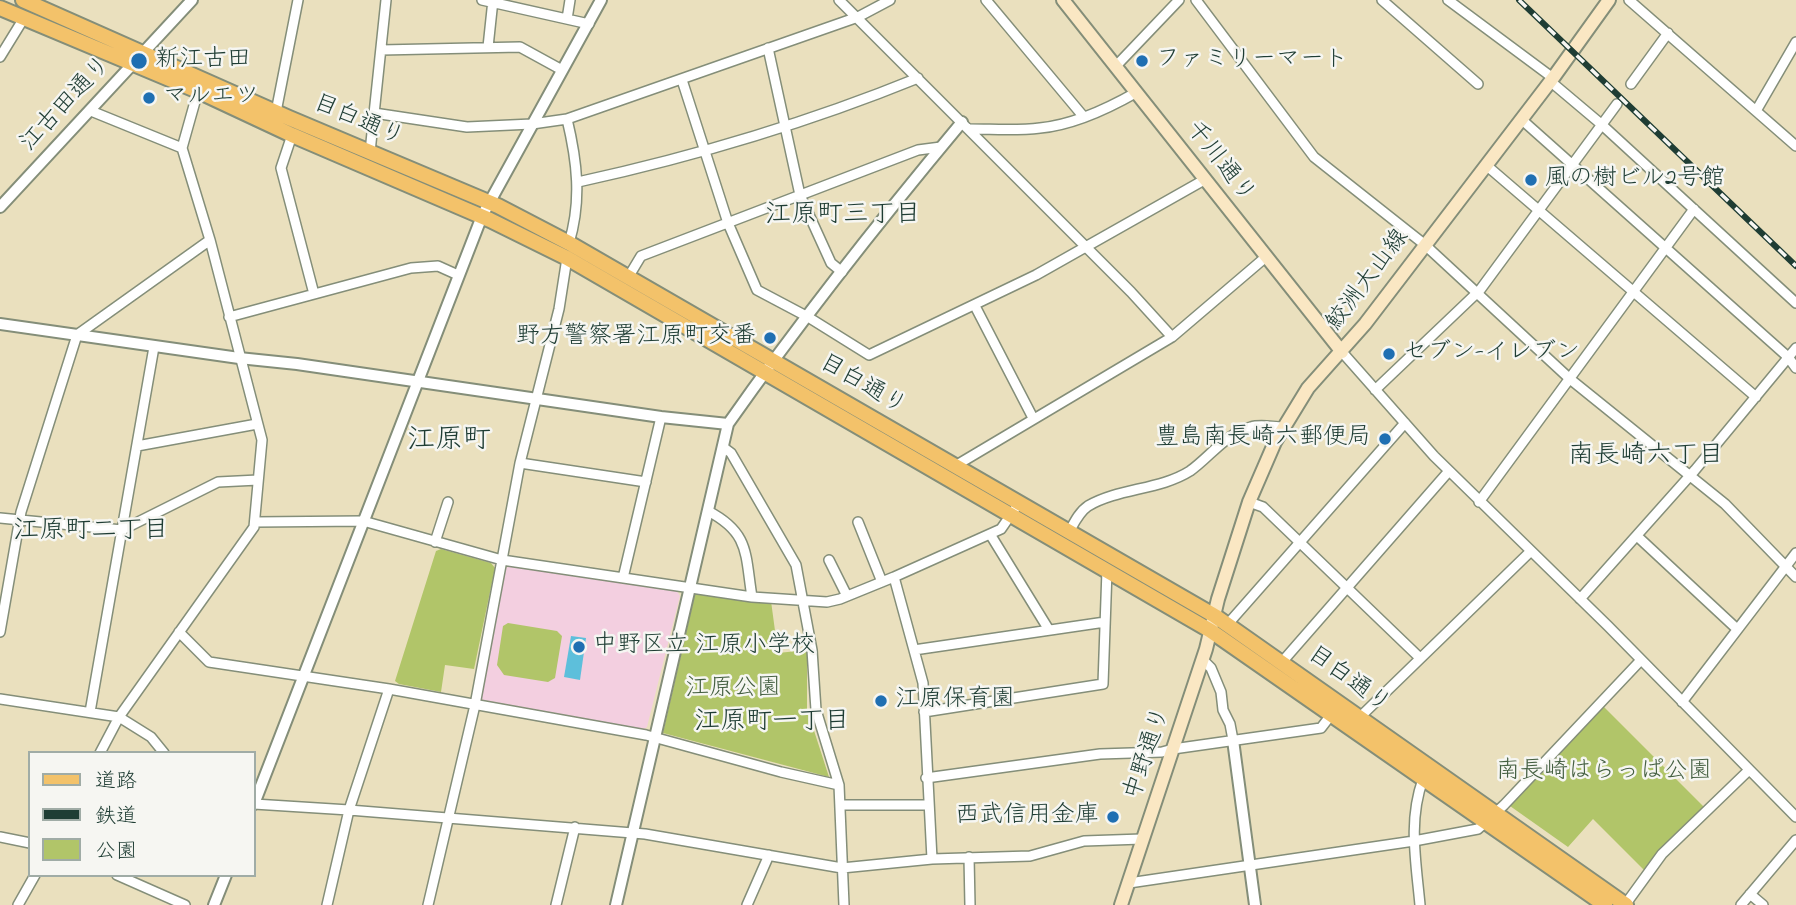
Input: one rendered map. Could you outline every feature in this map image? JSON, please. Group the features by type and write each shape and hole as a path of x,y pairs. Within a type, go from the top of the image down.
{"main road":[{"name":"千川通り","path":"1063,0 1342,352"},
{"name":"鮫洲大山線","path":"1215,615 1249,502 1283,427 1308,388 1342,352 1521,120 1609,0"},
{"name":"目白通り","path":"31,2 276,112 535,223 629,276 955,466 1107,570 1211,631 1605,905"},
{"name":"目白通り","path":"0,8 198,91 292,135 516,231 764,372 1015,509 1069,532 1215,615 1359,718 1485,822 1625,905"},
{"name":"中野通り","path":"1121,905 1215,615"}],"street":[{"name":"江古田通り","path":"0,207 192,0"},
{"path":"276,112 299,0"},
{"path":"370,152 386,0"},
{"path":"482,0 589,24"},
{"path":"567,19 569,0"},
{"path":"256,799 488,202 601,0"},
{"path":"839,0 966,125 985,149 1087,247 1172,337"},
{"path":"374,113 467,127 531,124 567,119 858,17 890,0"},
{"path":"986,0 1083,117"},
{"path":"1116,66 1180,0"},
{"path":"1196,0 1314,157 1424,244 1570,379 1725,504 1796,577"},
{"path":"1382,0 1478,84"},
{"path":"1448,0 1551,80 1796,303"},
{"path":"1629,0 1796,146"},
{"path":"488,47 493,1"},
{"path":"0,57 24,18"},
{"path":"1631,84 1668,33"},
{"path":"1756,111 1796,42"},
{"path":"381,51 520,47 562,70"},
{"path":"768,48 800,195 831,263 842,272"},
{"path":"578,182 704,152 785,128 918,78"},
{"path":"682,80 728,223 758,290 869,355 975,306 1087,247 1204,180"},
{"path":"101,751 119,717 255,522 262,440 210,240 182,148 198,91"},
{"path":"616,905 728,424 764,372 842,272 941,148 966,125 1041,128 1083,117 1137,92"},
{"path":"1376,390 1477,293 1617,104"},
{"path":"91,111 182,148"},
{"path":"567,119 578,182 574,227 569,243"},
{"path":"1521,120 1796,368"},
{"path":"292,135 281,168 314,294"},
{"path":"629,276 641,256 918,150 941,148"},
{"path":"1486,164 1756,397"},
{"path":"1479,502 1694,209"},
{"path":"0,632 20,520 77,335 210,240"},
{"path":"955,466 1172,337 1267,256"},
{"path":"428,905 475,705 520,463 559,309 567,258"},
{"path":"229,317 411,268 438,266 458,275"},
{"path":"975,306 1033,418"},
{"path":"0,324 661,417 728,424"},
{"path":"90,712 154,346"},
{"path":"1580,599 1690,476 1796,348"},
{"path":"1342,352 1479,502 1580,599 1796,817"},
{"path":"623,579 661,417"},
{"path":"1227,625 1405,423"},
{"path":"137,446 257,424"},
{"path":"1069,532 1087,507 1178,477 1191,470 1231,436 1251,426 1283,427"},
{"path":"723,447 731,453 796,565 812,650 816,710 839,785 844,905"},
{"path":"520,463 646,482"},
{"path":"1282,662 1449,471"},
{"path":"0,517 122,530 218,482 258,480"},
{"path":"435,542 448,502"},
{"path":"1249,502 1264,507 1420,658"},
{"path":"255,522 363,521 502,561 752,597 827,602 894,577 1001,529 1015,509"},
{"path":"708,511 726,520 736,530 743,544 752,597"},
{"path":"859,522 882,582"},
{"path":"990,534 1049,630"},
{"path":"1637,536 1737,629"},
{"path":"1359,718 1531,551"},
{"path":"1682,702 1796,553"},
{"path":"829,560 847,596"},
{"path":"924,712 1102,684 1107,570"},
{"path":"894,577 923,683 932,859"},
{"path":"914,650 1105,622"},
{"path":"179,632 209,662 389,689 655,737 839,785"},
{"path":"1202,660 1211,668 1221,692 1223,710 1230,724 1255,905"},
{"path":"1129,883 1414,841 1485,822 1641,660"},
{"path":"327,905 349,810 389,689"},
{"path":"0,699 119,717 152,737 162,751"},
{"path":"926,778 1100,754 1162,752 1321,728 1331,715"},
{"path":"1625,905 1662,854 1748,771"},
{"path":"1420,905 1414,841 1415,803 1423,779"},
{"path":"256,804 633,833 842,868 932,859 1030,856 1084,841 1142,839"},
{"path":"840,805 928,805"},
{"path":"556,905 575,827"},
{"path":"0,838 28,843"},
{"path":"1741,905 1796,840"},
{"path":"747,905 769,855"},
{"path":"968,857 970,905"},
{"path":"18,905 34,877"},
{"path":"122,877 185,905"},
{"path":"214,905 225,877"},
{"path":"1750,894 1763,905"}],"shaded area":[{"name":"中野区立 江原小学校","path":"509,566 677,591 680,596 647,727 644,729 483,700 481,697 505,569"}],"green space":[{"path":"441,549 491,563 495,568 474,669 445,665 441,692 395,681 436,551"},
{"name":"江原公園","path":"695,594 771,601 778,653 807,650 807,709 829,777 663,733"},
{"path":"508,623 557,631 562,636 555,678 548,682 504,675 497,665 503,626"},
{"name":"南長崎はらっぱ公園","path":"1603,706 1704,807 1659,850 1645,871 1593,819 1568,847 1510,806 1509,802"}],"water":[{"path":"571,636 586,638 580,680 564,677"}],"railway":[{"path":"1519,0 1796,266"}],"place":[{"name":"新江古田","path":"139,61"},
{"name":"ファミリーマート","path":"1142,61"},
{"name":"マルエツ","path":"149,98"},
{"name":"風の樹ビル2号館","path":"1531,180"},
{"name":"野方警察署江原町交番","path":"770,338"},
{"name":"セブン-イレブン","path":"1389,354"},
{"name":"豊島南長崎六郵便局","path":"1385,439"},
{"name":"中野区立 江原小学校","path":"579,647"},
{"name":"江原保育園","path":"881,701"},
{"name":"西武信用金庫","path":"1113,817"}],"district":[{"name":"江原町三丁目","path":"843,217"},
{"name":"江原町","path":"449,442"},
{"name":"南長崎六丁目","path":"1646,458"},
{"name":"江原町二丁目","path":"91,533"},
{"name":"江原町一丁目","path":"772,724"}]}
